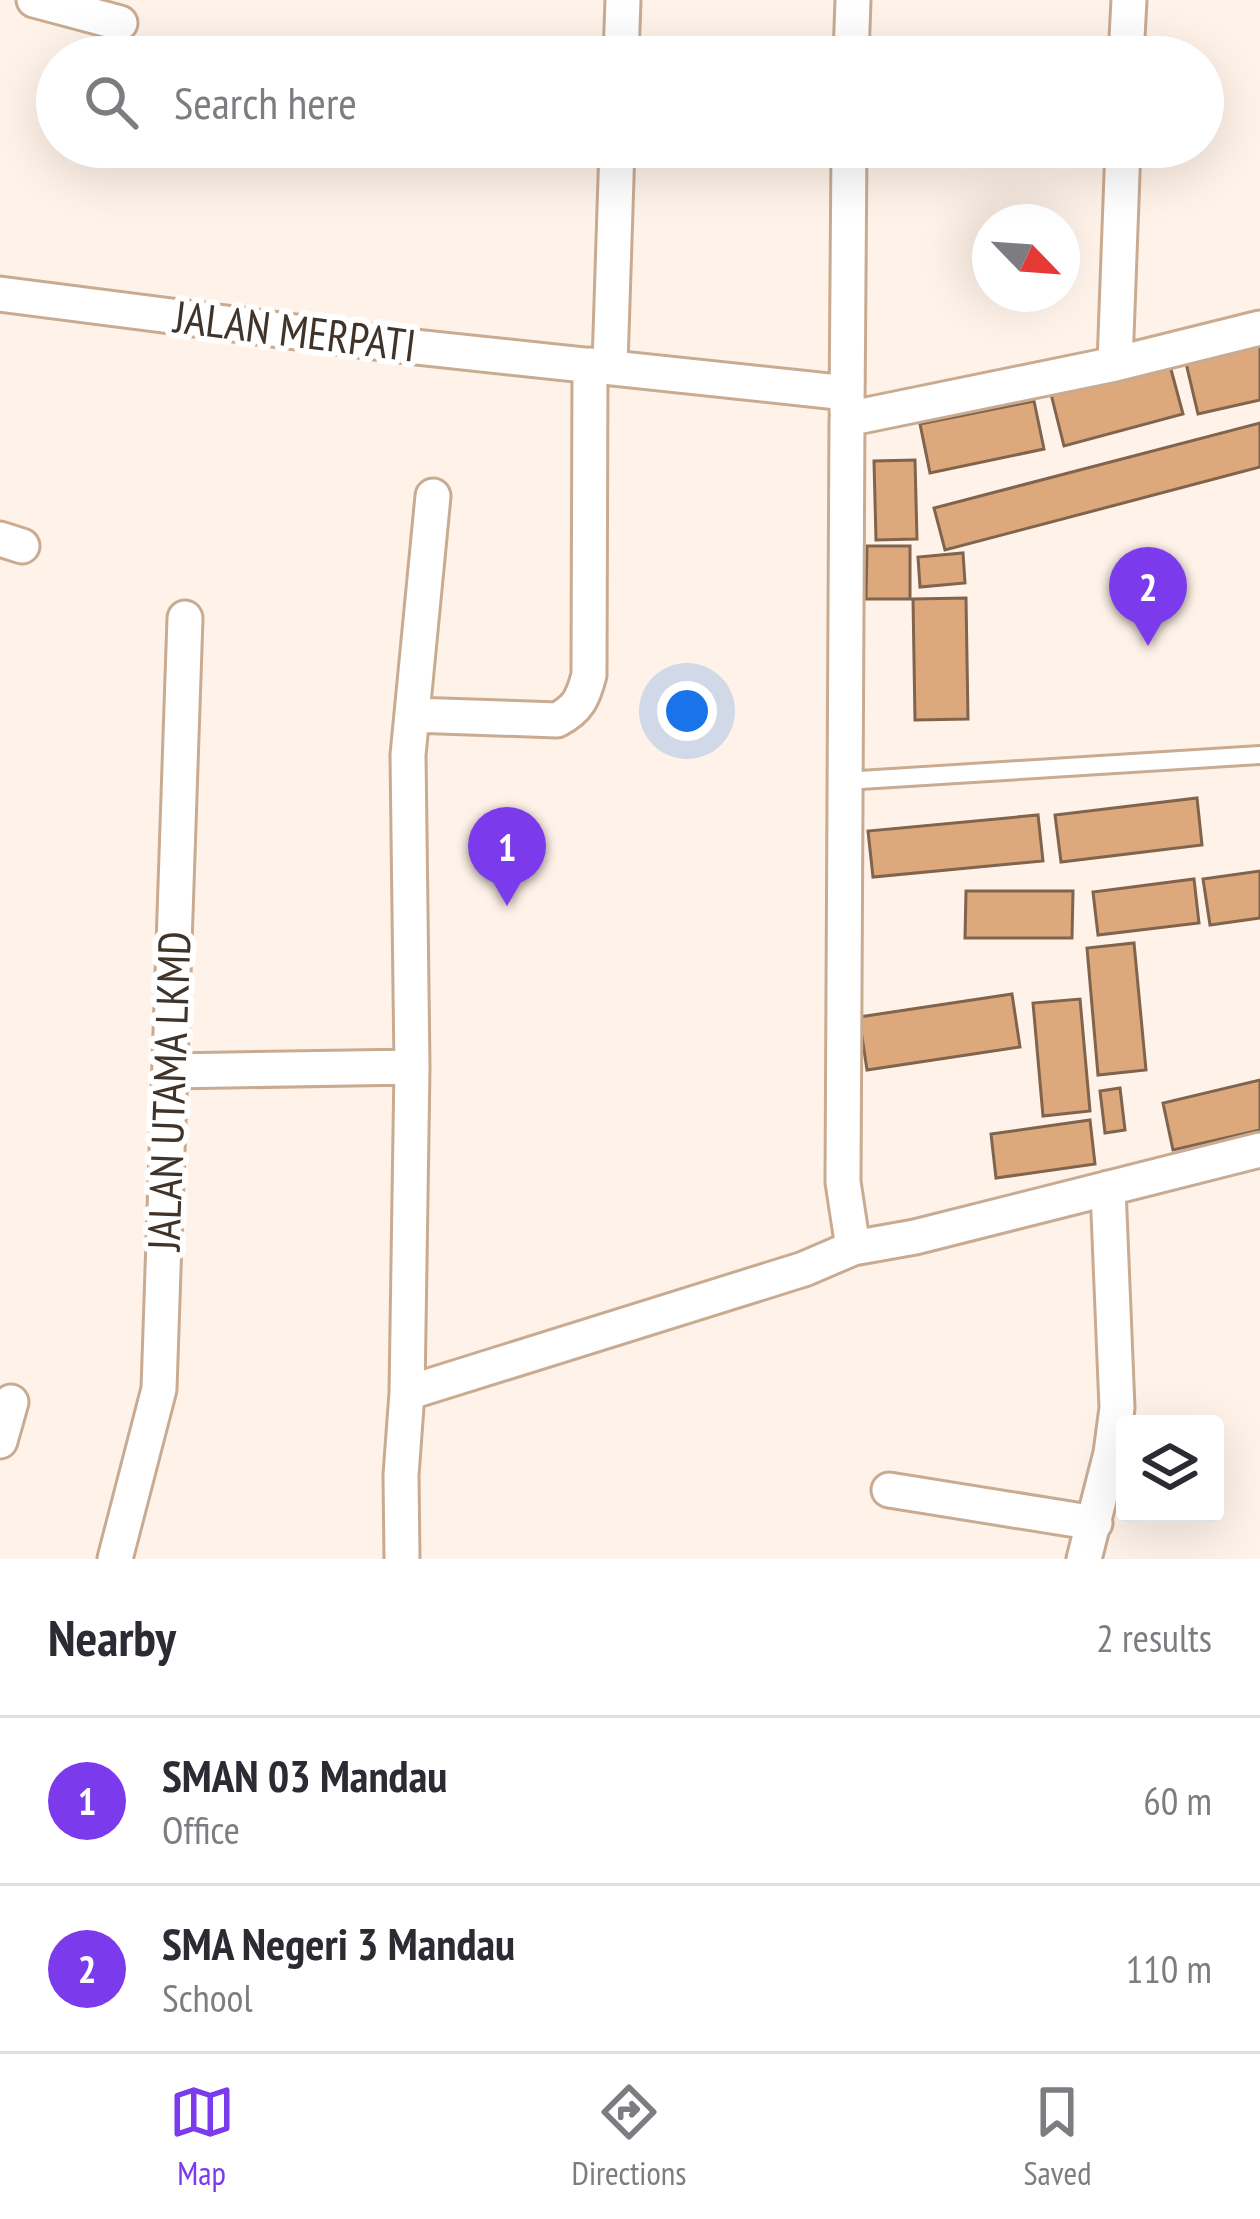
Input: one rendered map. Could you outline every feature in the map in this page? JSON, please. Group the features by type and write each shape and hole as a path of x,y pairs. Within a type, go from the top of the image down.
{"street":[{"path":"34,0 120,23"},
{"path":"621,36 622,0"},
{"path":"852,36 853,0"},
{"path":"1127,36 1129,0"},
{"path":"412,715 557,720 574,711 583,698 589,675 600,365 615,168"},
{"path":"849,168 843,1182 854,1247"},
{"path":"1115,364 1122,168"},
{"name":"JALAN MERPATI","path":"0,294 397,345 600,365 847,406 1115,364 1260,328"},
{"path":"402,1559 412,1067 408,755 433,496"},
{"name":"JALAN UTAMA LKMD","path":"115,1559 159,1389 185,618"},
{"path":"171,1071 412,1067"},
{"path":"407,1393 804,1269 854,1247 915,1237 1260,1150"},
{"path":"1084,1559 1118,1408 1108,1188"},
{"path":"0,1441 11,1402"},
{"path":"889,1490 1095,1523"}],"lane":[{"path":"843,782 1260,755"}],"building":[{"path":"1260,342 1260,400 1198,414 1185,359"},
{"path":"1169,362 1183,414 1064,446 1051,394"},
{"path":"1034,401 1044,449 930,473 920,424"},
{"path":"1260,423 1260,467 945,550 934,508"},
{"path":"915,460 917,539 876,540 874,461"},
{"path":"867,546 910,546 910,599 866,599"},
{"path":"963,553 965,583 920,587 918,557"},
{"path":"966,598 968,719 915,720 913,599"},
{"path":"1197,798 1202,845 1061,862 1055,815"},
{"path":"1038,815 1043,861 873,877 868,831"},
{"path":"1260,871 1260,918 1210,925 1203,879"},
{"path":"1194,879 1199,923 1098,935 1093,892"},
{"path":"966,891 1073,891 1072,938 965,938"},
{"path":"1134,943 1146,1070 1098,1075 1087,948"},
{"path":"1012,994 1020,1047 867,1070 859,1017"},
{"path":"1080,999 1090,1111 1043,1116 1033,1003"},
{"path":"1260,1080 1260,1130 1173,1150 1163,1103"},
{"path":"1120,1088 1125,1130 1105,1133 1100,1091"},
{"path":"1090,1120 1095,1164 996,1178 991,1134"}],"place":[{"name":"SMA Negeri 3 Mandau","path":"1148,646"},
{"name":"SMAN 03 Mandau","path":"507,906"}]}
